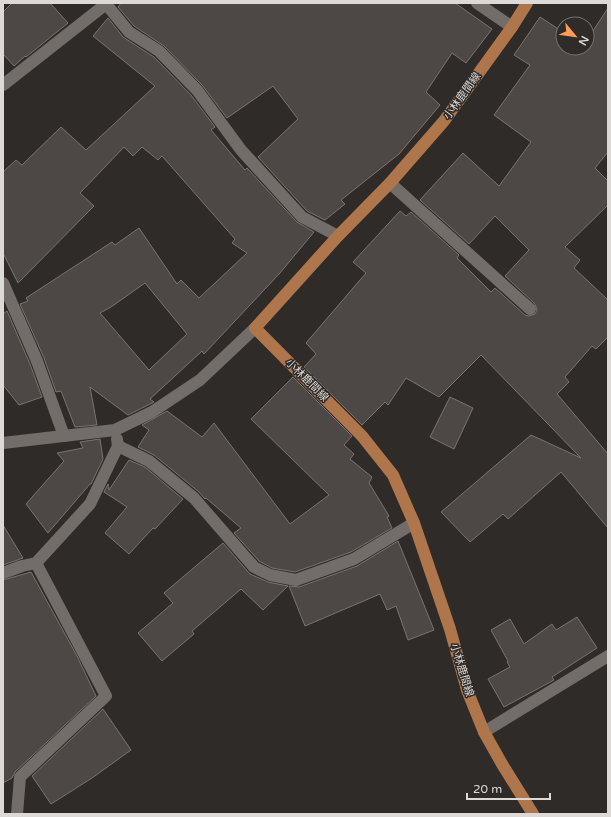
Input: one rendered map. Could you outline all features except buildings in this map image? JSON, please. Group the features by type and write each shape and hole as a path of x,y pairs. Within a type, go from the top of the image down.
{"main road":[{"name":"小林鹿間線","path":"527,3 512,27 444,121 390,183 338,236 255,328 362,436 393,475 414,523 450,629 467,690 484,732 533,814"}],"street":[{"path":"477,3 512,27"},
{"path":"3,84 106,4 129,32 159,51 197,90 241,150 302,216 338,236"},
{"path":"390,183 530,309"},
{"path":"3,283 37,361 64,436"},
{"path":"3,442 115,430 152,412 200,380 255,328"},
{"path":"3,572 36,563 90,504 118,446 115,430"},
{"path":"118,446 149,461 194,498 254,567 270,575 296,580 354,559 414,523"},
{"path":"17,814 20,777 106,696 36,563"},
{"path":"484,732 608,656"}]}
